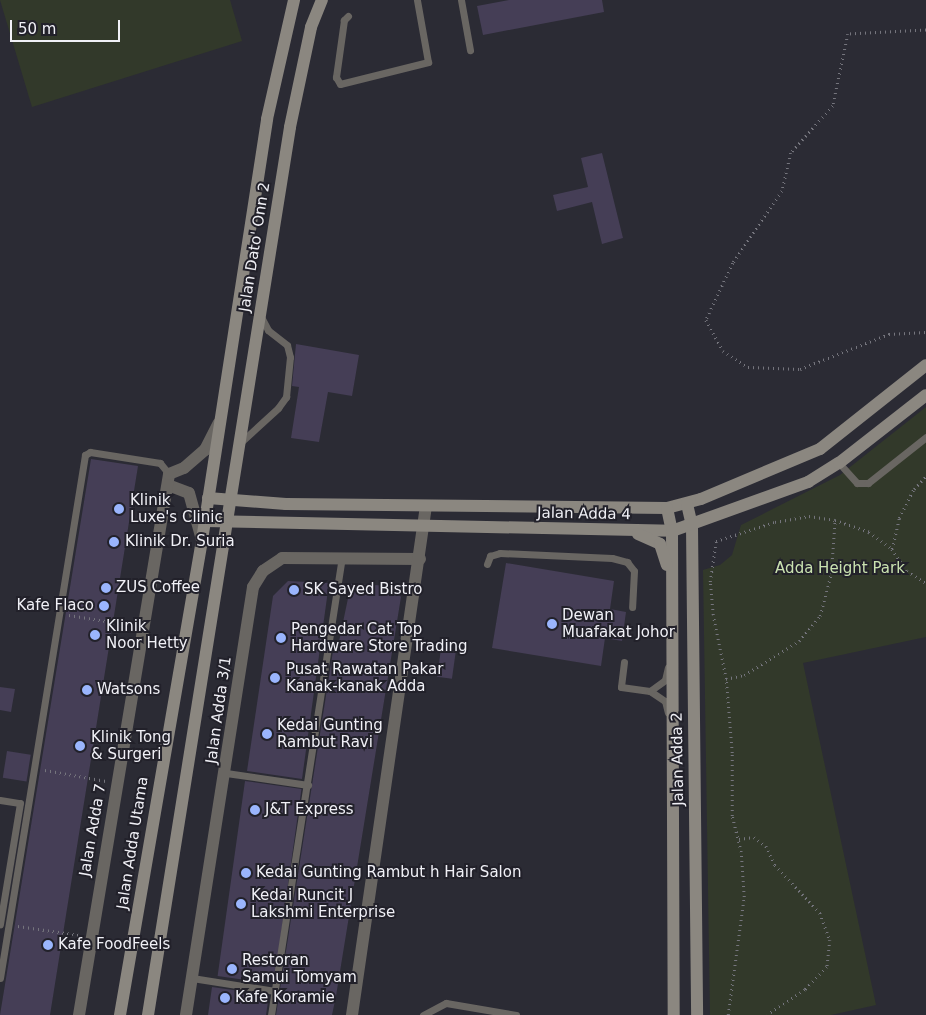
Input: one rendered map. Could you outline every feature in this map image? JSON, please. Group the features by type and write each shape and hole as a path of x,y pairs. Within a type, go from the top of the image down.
{"street":[{"name":"Jalan Dato' Onn 2","path":"208,498 267,119 294,0"},
{"name":"Jalan Dato' Onn 2","path":"231,502 290,127 312,27 322,0"},
{"name":"Jalan Adda 4","path":"208,498 231,502 667,508 687,504 820,449 926,364"},
{"name":"Jalan Adda 4","path":"205,520 228,523 672,532 808,482 839,463 926,394"},
{"path":"202,540 189,493 169,479 205,450 220,421"},
{"name":"Jalan Adda 7","path":"78,1015 169,479"},
{"name":"Jalan Adda Utama","path":"120,1015 208,498"},
{"path":"148,1015 231,502"},
{"name":"Jalan Adda 2","path":"687,504 692,526 697,1015"},
{"path":"352,1015 420,558 426,506"},
{"name":"Jalan Adda 2","path":"667,508 672,532 674,1015"},
{"path":"627,531 660,544 665,552 672,587"},
{"name":"Jalan Adda 3/1","path":"186,1015 226,773 253,587 263,571 282,558 420,558"}],"lane":[{"path":"348,16 344,20 336,77 340,84 428,62 417,0"},
{"path":"461,0 470,50"},
{"path":"240,442 278,408 286,397 290,357 287,345 268,330 261,316"},
{"path":"839,463 857,483 868,484 926,437"},
{"path":"0,978 87,452 160,463 169,479"},
{"path":"487,564 490,556 500,553 612,558 627,562 634,571 632,607"},
{"path":"271,1015 342,559"},
{"path":"650,691 665,680 672,628"},
{"path":"624,662 621,687 650,691 665,701 668,708 667,761 673,773"},
{"path":"226,773 308,785"},
{"path":"0,800 20,803 0,924"},
{"path":"192,978 275,990"},
{"path":"423,1015 446,1003 516,1015"}],"path":[{"path":"926,30 848,34 833,106 791,153 782,191 733,263 706,320 723,352 748,367 800,369 889,334 926,332"},
{"path":"892,549 899,518 914,489 926,476"},
{"path":"728,1015 744,897 739,839 732,816 732,753 726,679 713,614 710,582 716,541 730,534 783,520 810,516 836,520 869,532 892,549 906,572 926,583"},
{"path":"726,679 744,675 799,641 820,616 830,574 836,520"},
{"path":"60,614 144,627"},
{"path":"34,768 117,783"},
{"path":"739,839 754,838 766,846 775,865 820,913 830,940 827,967 805,990 767,1015"},
{"path":"9,925 92,937"}],"green space":[{"path":"0,0 230,0 242,41 32,107"},
{"name":"Adda Height Park","path":"926,407 926,637 803,663 876,1005 831,1015 710,1015 703,570 720,565 732,555 741,525 840,475"}],"building":[{"path":"509,0 602,0 604,12 483,35 477,6"},
{"path":"602,153 623,238 602,244 592,202 557,211 553,195 588,187 581,158"},
{"path":"296,344 359,355 352,396 328,392 319,442 291,438 299,387 292,386"},
{"path":"91,459 138,466 50,1015 0,1015"},
{"name":"Dewan Muafakat Johor","path":"506,563 614,581 610,609 626,612 622,641 605,638 601,666 492,648"},
{"path":"288,581 329,583 302,779 247,771 273,596"},
{"path":"351,584 394,586 401,597 336,996 332,1015 276,1015 333,651 337,651"},
{"path":"441,649 456,651 452,679 437,677"},
{"path":"0,687 15,689 11,712 0,710"},
{"path":"7,751 31,755 26,781 3,778"},
{"path":"245,781 301,789 274,984 218,976"},
{"path":"212,987 269,995 266,1015 208,1015"}],"place":[{"name":"Klinik Luxe's Clinic","path":"119,509"},
{"name":"Klinik Dr. Suria","path":"114,542"},
{"name":"ZUS Coffee","path":"106,588"},
{"name":"SK Sayed Bistro","path":"294,590"},
{"name":"Kafe Flaco","path":"104,606"},
{"name":"Dewan Muafakat Johor","path":"552,624"},
{"name":"Klinik Noor Hetty","path":"95,635"},
{"name":"Pengedar Cat Top Hardware Store Trading","path":"281,638"},
{"name":"Pusat Rawatan Pakar Kanak-kanak Adda","path":"275,678"},
{"name":"Watsons","path":"87,690"},
{"name":"Kedai Gunting Rambut Ravi","path":"267,734"},
{"name":"Klinik Tong & Surgeri","path":"80,746"},
{"name":"J&T Express","path":"255,810"},
{"name":"Kedai Gunting Rambut h Hair Salon","path":"246,873"},
{"name":"Kedai Runcit J Lakshmi Enterprise","path":"241,904"},
{"name":"Kafe FoodFeels","path":"48,945"},
{"name":"Restoran Samui Tomyam","path":"232,969"},
{"name":"Kafe Koramie","path":"225,998"}]}
